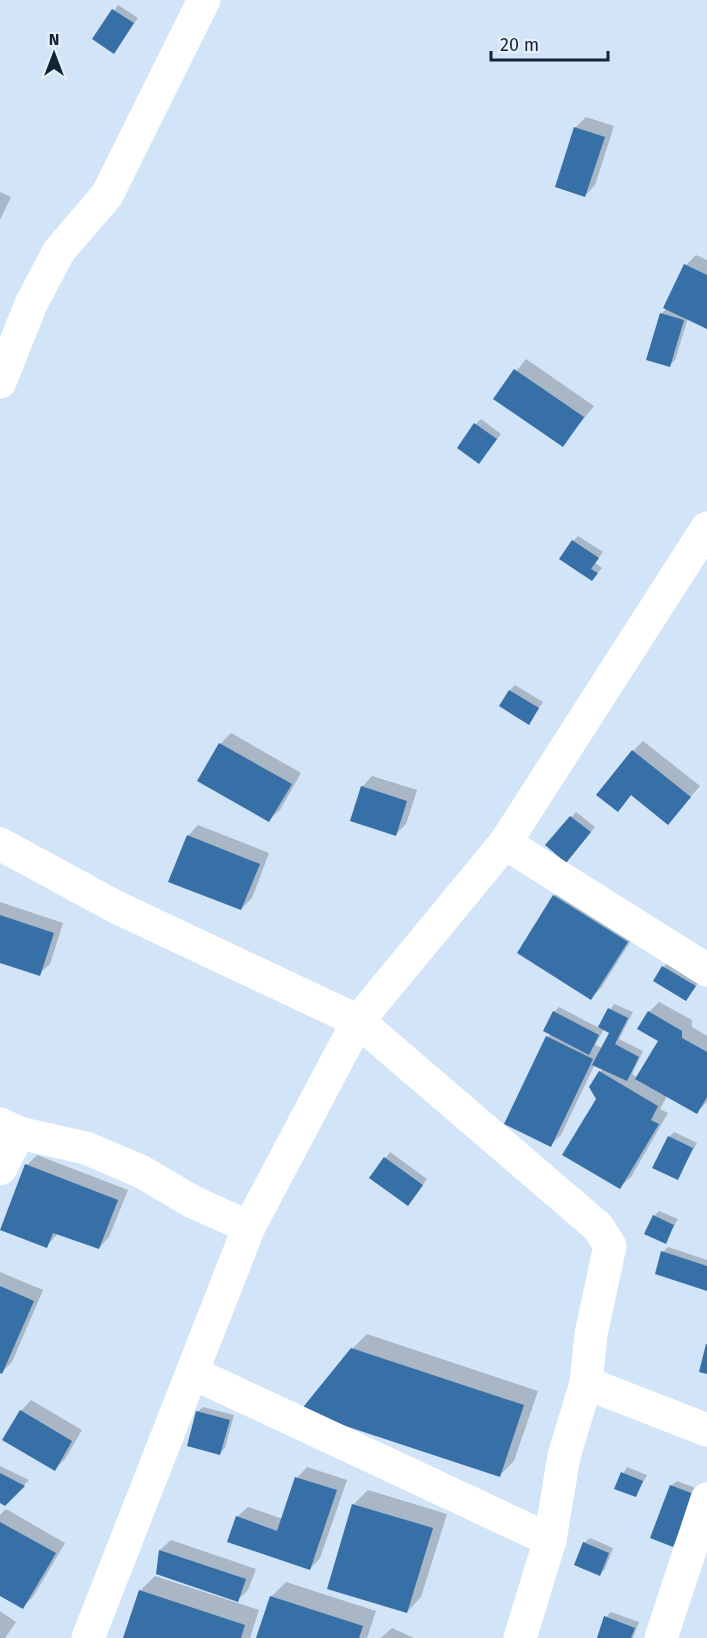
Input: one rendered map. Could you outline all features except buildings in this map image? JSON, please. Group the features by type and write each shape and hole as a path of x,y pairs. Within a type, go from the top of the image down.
{"street":[{"path":"0,382 32,304 59,251 107,195 204,0"},
{"path":"88,1638 249,1227 358,1021 505,843 698,561 707,528"},
{"path":"505,843 707,970"},
{"path":"0,844 116,906 358,1021 598,1227 610,1246 591,1334 586,1383 564,1456 550,1540 527,1636"},
{"path":"0,1170 10,1128 86,1148 142,1172 193,1202 249,1227"},
{"path":"193,1373 550,1540"},
{"path":"586,1383 707,1431"},
{"path":"661,1638 707,1499"}]}
